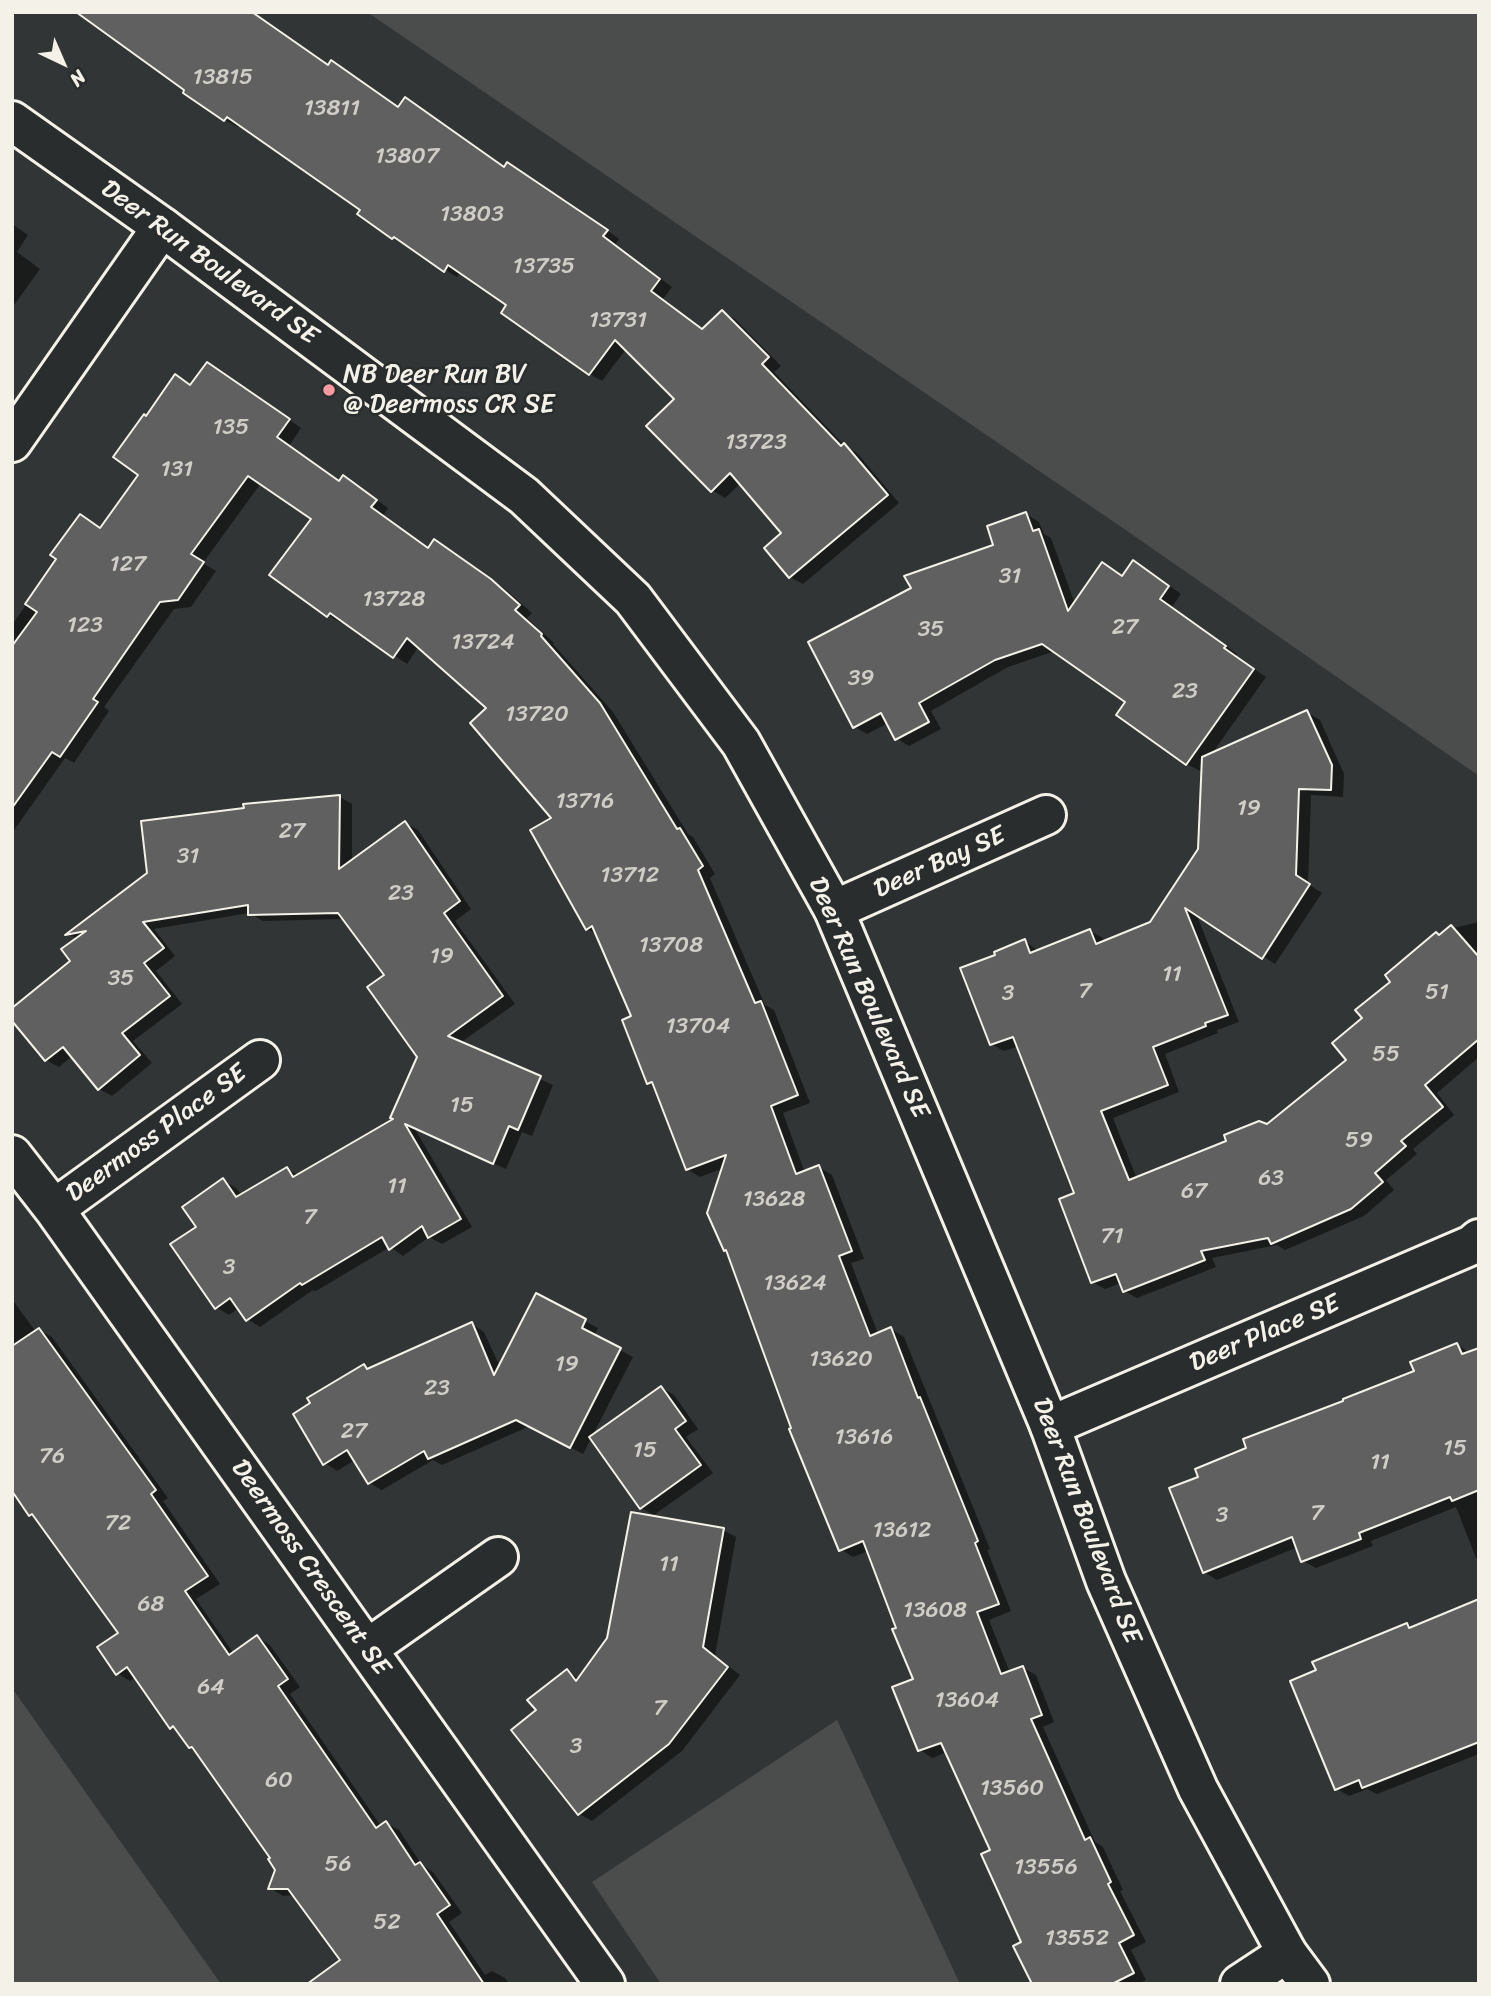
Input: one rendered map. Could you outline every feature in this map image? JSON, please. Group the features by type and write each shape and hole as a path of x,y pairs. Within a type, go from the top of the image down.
{"street":[{"name":"Deer Run Boulevard SE","path":"12,121 162,228 524,496 634,599 741,743 834,910 1049,1426 1106,1581 1198,1789 1287,1953 1310,1984"},
{"path":"12,442 162,228"},
{"name":"Deer Bay SE","path":"834,910 1046,815"},
{"name":"Deermoss Place SE","path":"54,1209 260,1060"},
{"name":"Deermoss Crescent SE","path":"12,1155 54,1209 605,1984"},
{"name":"Deer Place SE","path":"1049,1426 1472,1245 1479,1239"},
{"path":"367,1649 498,1557"},
{"path":"1240,1984 1287,1953"}],"shaded area":[{"path":"367,12 1479,12 1479,776 1133,535"},
{"path":"12,1688 173,1916 221,1984 12,1984"},
{"path":"837,1720 960,1984 661,1984 592,1882"}],"building":[{"path":"76,12 252,12 328,65 331,60 398,107 405,97 504,167 507,162 608,230 603,236 660,279 651,291 702,329 722,310 769,357 762,364 841,446 844,443 888,495 789,578 764,548 781,533 730,473 711,492 646,426 674,399 615,340 589,375 501,313 506,305 448,265 444,272 394,237 392,239 357,214 360,210 227,117 224,121 183,93 184,90"},
{"path":"207,362 290,419 277,437 339,481 343,475 377,500 371,507 428,548 434,539 491,579 520,605 515,610 542,634 600,703 677,829 680,828 703,866 698,870 755,1003 761,1001 798,1095 771,1106 796,1174 819,1165 852,1251 839,1256 870,1336 891,1327 978,1541 975,1543 999,1604 977,1612 1001,1674 1023,1666 1042,1715 1031,1719 1085,1840 1090,1837 1111,1882 1108,1884 1134,1935 1119,1943 1134,1973 1112,1984 1032,1984 1013,1946 1021,1942 981,1854 990,1850 941,1743 918,1751 892,1687 913,1679 892,1629 896,1628 863,1541 839,1551 789,1429 791,1428 726,1250 724,1251 707,1213 726,1155 686,1170 652,1082 647,1084 622,1020 631,1016 592,926 586,930 530,830 551,818 470,723 486,708 407,638 393,658 330,613 327,617 269,575 311,519 248,476 191,554 204,562 178,600 160,602 93,699 98,702 60,757 52,752 12,808 12,646 37,612 25,604 56,559 50,555 80,514 100,528 138,475 113,457 144,414 146,416 175,374 190,385"},
{"path":"1026,512 1033,531 1039,529 1068,611 1102,562 1122,576 1133,560 1169,586 1160,599 1254,669 1186,765 1116,715 1125,702 1042,644 995,660 919,703 929,722 895,740 881,713 853,728 808,642 911,588 904,576 993,545 987,526"},
{"path":"1307,710 1332,765 1331,790 1299,789 1296,875 1310,884 1262,959 1185,908 1228,1015 1153,1047 1168,1085 1101,1111 1129,1180 1226,1141 1224,1135 1259,1121 1267,1124 1346,1060 1332,1043 1362,1018 1355,1010 1390,982 1385,975 1436,932 1439,935 1451,925 1479,957 1479,1039 1425,1085 1443,1107 1401,1141 1406,1146 1375,1173 1383,1182 1351,1209 1271,1244 1268,1238 1201,1251 1205,1260 1123,1292 1116,1274 1091,1283 1059,1199 1074,1193 1013,1037 990,1045 960,968 995,955 994,952 1025,939 1030,953 1090,929 1096,944 1150,922 1198,849 1202,757"},
{"path":"340,795 339,869 405,821 460,901 444,913 503,996 448,1036 541,1076 518,1130 509,1126 493,1164 405,1124 461,1219 428,1238 422,1226 389,1250 382,1237 302,1285 300,1283 246,1321 230,1298 215,1309 170,1244 196,1227 182,1207 223,1178 236,1197 287,1167 293,1177 393,1119 390,1118 417,1057 367,987 384,975 338,913 248,915 248,905 143,922 164,948 144,963 170,996 122,1033 140,1055 98,1090 63,1047 45,1061 12,1021 12,1008 70,961 61,949 86,931 65,935 147,873 141,821 244,808 243,804"},
{"path":"536,1293 586,1319 582,1328 621,1348 570,1448 516,1420 428,1459 424,1451 368,1484 347,1450 323,1465 293,1414 310,1403 307,1398 364,1364 367,1369 472,1322 494,1375"},
{"path":"39,1328 156,1490 151,1494 208,1576 185,1591 229,1655 257,1635 288,1679 278,1686 376,1828 386,1821 415,1865 420,1862 450,1905 437,1914 484,1984 307,1984 340,1960 288,1889 268,1889 275,1870 268,1859 270,1858 192,1747 189,1748 173,1726 170,1729 127,1667 116,1675 97,1647 118,1633 32,1514 29,1516 12,1491 12,1346"},
{"path":"1457,1343 1462,1354 1479,1348 1479,1490 1452,1501 1450,1497 1359,1533 1361,1539 1301,1562 1292,1537 1203,1573 1169,1488 1198,1477 1195,1469 1246,1448 1243,1439 1414,1371 1410,1362"},
{"path":"661,1386 686,1421 675,1429 701,1465 640,1509 589,1437"},
{"path":"631,1512 724,1528 703,1647 728,1667 669,1744 578,1815 511,1730 536,1710 527,1700 567,1669 576,1681 607,1638"},
{"path":"1479,1599 1479,1742 1362,1788 1359,1780 1335,1790 1290,1681 1316,1670 1312,1662 1407,1623 1409,1628"}],"place":[{"name":"NB Deer Run BV @ Deermoss CR SE","path":"329,390"}]}
